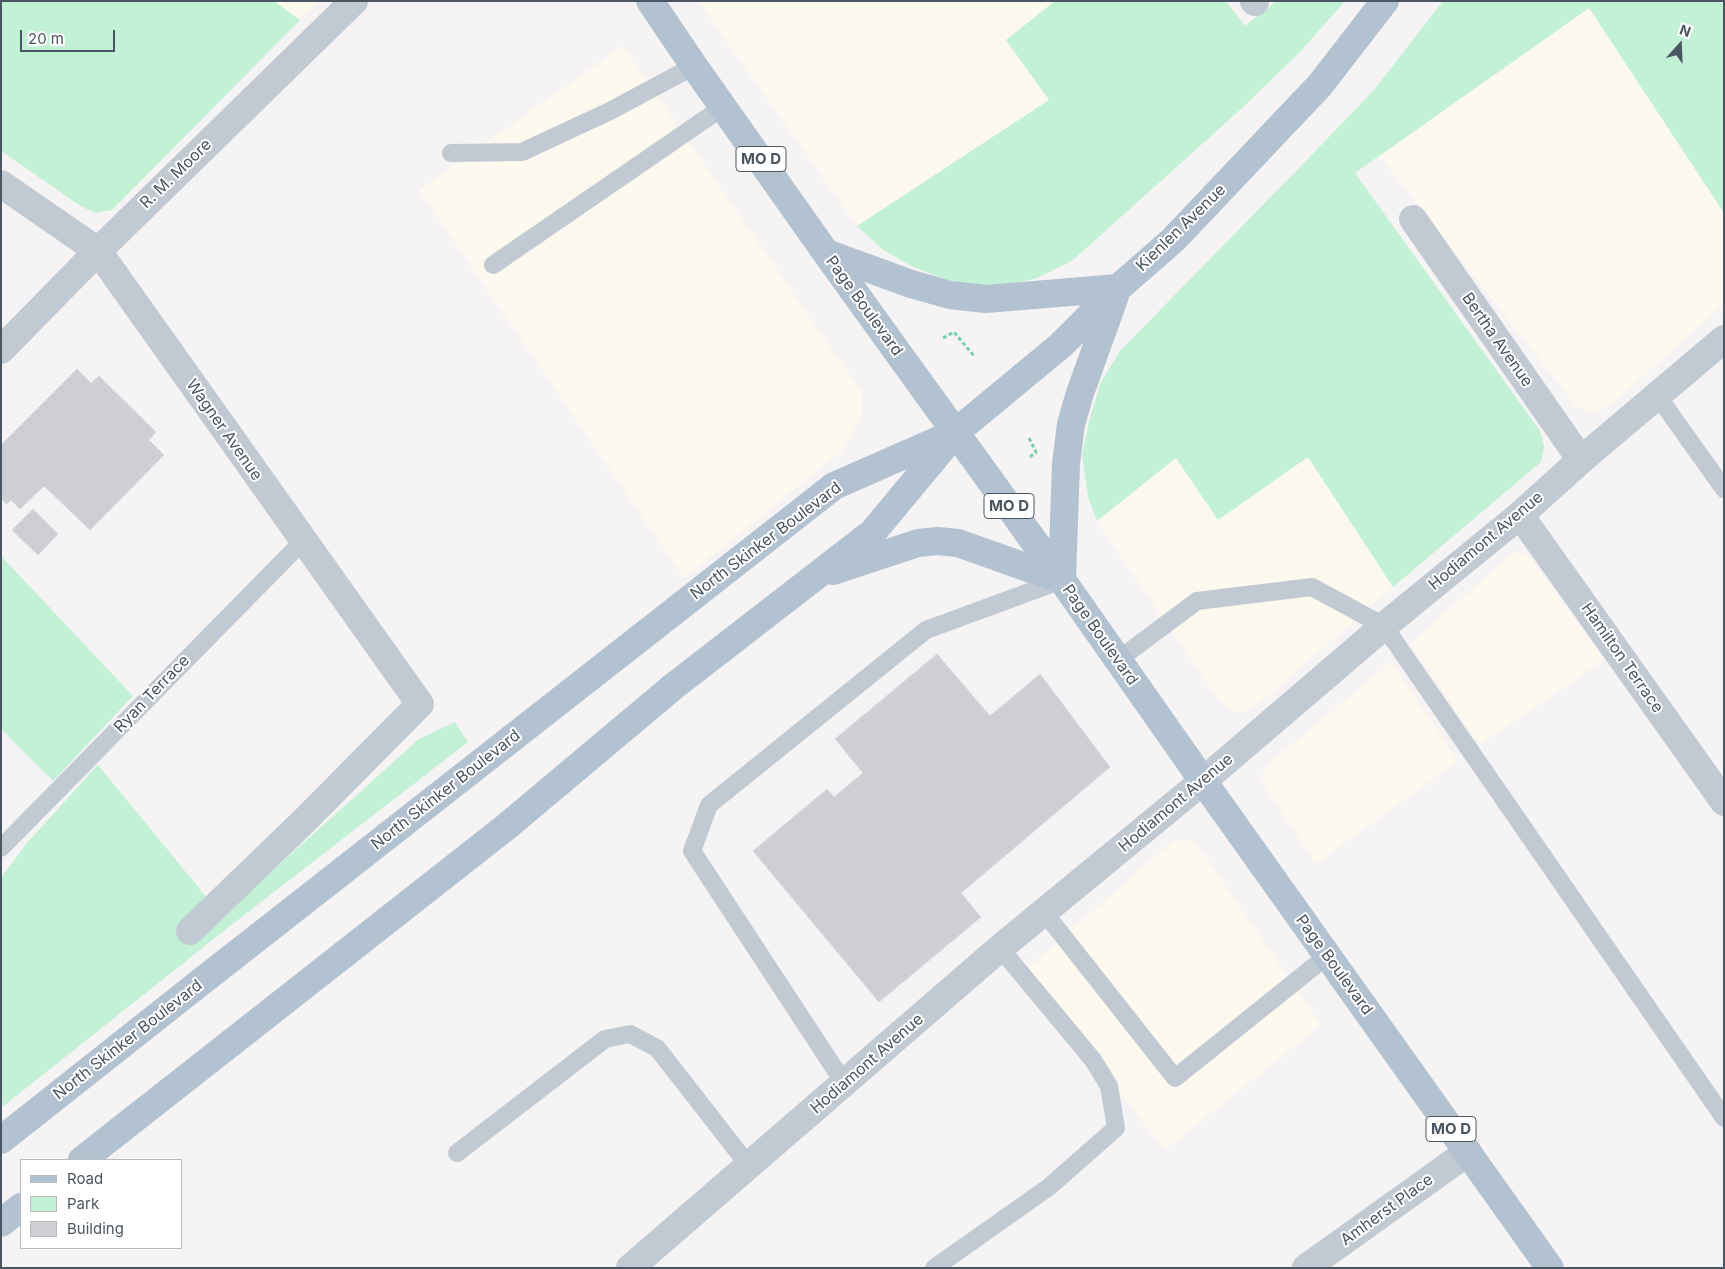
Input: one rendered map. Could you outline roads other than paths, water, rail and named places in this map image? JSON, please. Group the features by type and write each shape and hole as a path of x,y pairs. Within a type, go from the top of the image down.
{"main road":[{"name":"Page Boulevard","path":"650,1 826,253 1062,580 1550,1268"},
{"name":"Kienlen Avenue","path":"956,432 1061,345 1118,288 1173,240 1320,85 1385,1"},
{"path":"813,577 918,543 938,541 958,543 1062,580 1066,464 1072,424 1080,393 1118,288 986,299 950,295 911,284 826,253"},
{"path":"83,1159 506,827 674,686 873,532 956,432"},
{"name":"North Skinker Boulevard","path":"1,1140 197,984 834,486 956,432"},
{"path":"1,1223 20,1209"}],"street":[{"name":"R. M. Moore","path":"1,350 98,251 354,1"},
{"name":"Wagner Avenue","path":"1,184 98,251 420,704 304,821 190,931"},
{"name":"Bertha Avenue","path":"1413,219 1581,460"},
{"name":"Hodiamont Avenue","path":"630,1268 1000,948 1203,781 1384,626 1520,515 1581,460 1724,339"},
{"name":"Hamilton Terrace","path":"1520,515 1724,802"},
{"name":"Amherst Place","path":"1306,1268 1468,1152"}],"lane":[{"path":"451,154 522,152 610,111 694,66"},
{"path":"493,265 723,107"},
{"path":"1657,396 1724,488"},
{"name":"Ryan Terrace","path":"1,848 303,540"},
{"path":"844,1082 692,850 709,805 926,630 1062,580"},
{"path":"1118,660 1197,601 1312,587 1384,626 1724,1118"},
{"path":"1044,912 1175,1078 1327,956"},
{"path":"934,1268 1049,1187 1116,1128 1109,1086 1093,1060 1000,948"},
{"path":"457,1152 605,1039 630,1034 656,1048 749,1166"}]}
